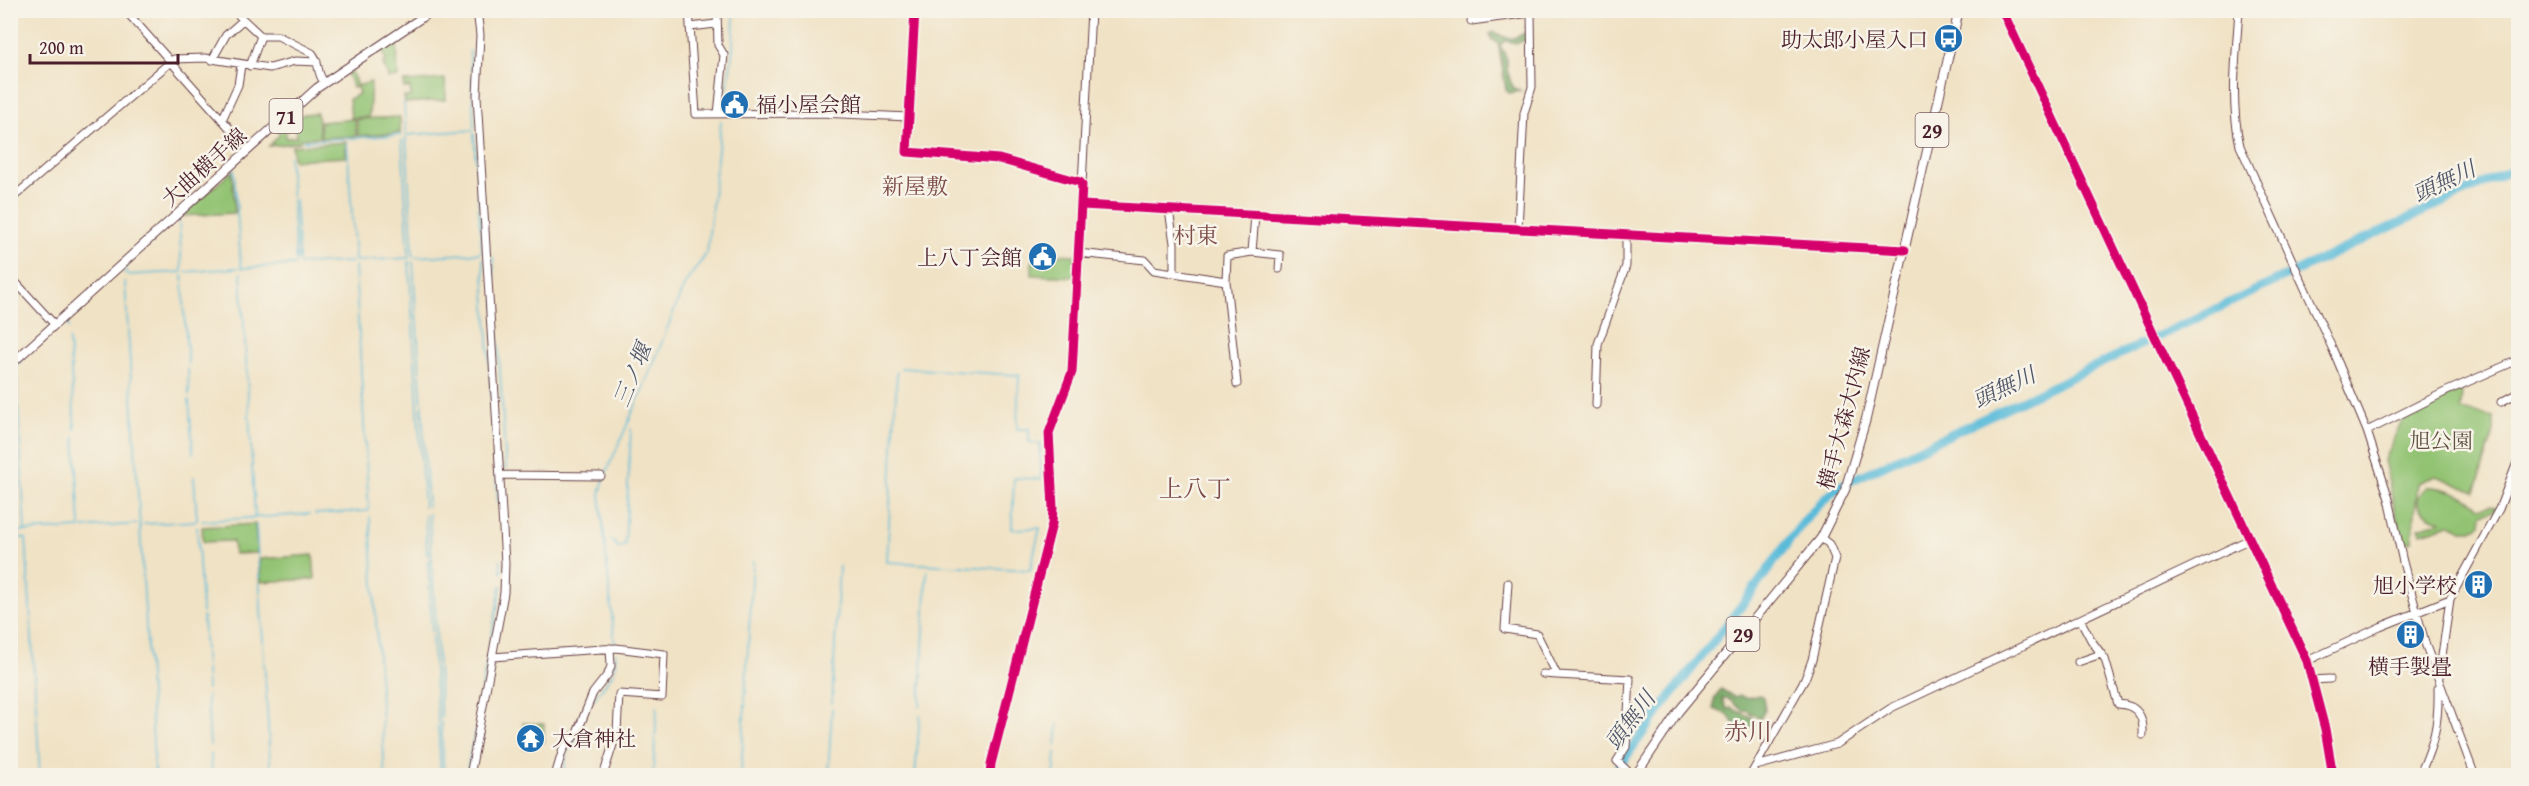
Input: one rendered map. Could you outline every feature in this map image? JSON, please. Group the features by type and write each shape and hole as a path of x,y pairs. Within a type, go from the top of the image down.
{"main road":[{"name":"大曲横手線","path":"10,365 324,82 433,10"},
{"name":"横手大森大内線","path":"1634,776 1678,712 1821,538 1845,490 1854,466 1959,11"}],"street":[{"path":"125,10 249,150"},
{"path":"233,10 261,36 278,36 291,40 312,52 320,77 324,82"},
{"path":"470,776 505,579 477,96 480,35 477,10"},
{"path":"689,10 696,114 820,113 909,117"},
{"path":"717,10 718,45 724,55 718,114"},
{"path":"915,10 907,152 999,159 1080,182 1082,185"},
{"path":"990,776 991,764 1052,524 1050,433 1072,372 1091,10"},
{"path":"1951,10 1959,11"},
{"path":"2002,10 2307,661 2325,729 2333,776"},
{"path":"2239,10 2234,99 2240,142 2367,431 2390,499 2417,613 2438,680 2475,776"},
{"path":"1470,21 1533,12 1532,87 1524,113 1518,228"},
{"path":"212,60 226,35 243,20"},
{"path":"690,27 716,24"},
{"path":"250,66 261,36"},
{"path":"10,200 174,59 212,60 270,68 295,61 317,62"},
{"path":"222,120 238,85 242,65"},
{"path":"1082,205 1255,215 1344,217 1905,250"},
{"path":"1169,210 1174,243 1174,273"},
{"path":"1252,252 1255,215"},
{"path":"1596,405 1598,344 1626,266 1626,234"},
{"path":"1237,384 1226,281 1227,256 1252,252 1280,255 1279,268"},
{"path":"1078,253 1145,260 1154,270 1226,281"},
{"path":"10,276 54,324"},
{"path":"2367,431 2518,360"},
{"path":"2501,402 2518,393"},
{"path":"2419,776 2433,747 2437,727 2438,680 2450,599 2499,508 2518,460"},
{"path":"500,475 601,476"},
{"path":"1750,776 1805,680 1812,660 1835,558 1829,544 1821,538"},
{"path":"1756,766 1837,744 1891,708 2250,539"},
{"path":"1508,583 1505,629 1537,634 1557,675"},
{"path":"2307,661 2450,599"},
{"path":"2080,619 2105,659 2118,704 2137,710 2142,717 2143,735"},
{"path":"492,657 610,648 629,648 664,654 662,697 620,694 616,732 603,776"},
{"path":"555,776 563,749 577,733 593,693 608,674 611,666 610,648"},
{"path":"2078,662 2101,654"},
{"path":"1543,674 1630,679 1626,747 1619,763 1634,776"},
{"path":"2311,680 2330,679"}],"green space":[{"path":"1493,32 1510,38 1527,32 1527,40 1517,43 1505,41 1500,45 1507,59 1511,83 1514,88 1521,91 1509,93 1506,90 1498,43 1491,39 1490,34"},
{"path":"397,41 398,77 388,78 383,63 386,61 382,49"},
{"path":"352,72 357,86 371,82 369,117 351,118 349,99 359,94 357,87 353,88 347,74"},
{"path":"445,79 446,100 405,103 404,97 411,97 410,87 404,88 404,82"},
{"path":"317,113 320,137 269,146 280,134 277,130 285,123 286,138 296,137 296,121 303,114"},
{"path":"400,117 400,133 358,136 357,119"},
{"path":"355,119 356,136 321,138 320,122"},
{"path":"346,142 346,157 293,160 292,146"},
{"path":"232,171 235,213 182,216"},
{"path":"1036,253 1075,255 1075,277 1032,275 1032,262"},
{"name":"旭公園","path":"2462,389 2461,410 2494,417 2494,432 2475,492 2436,476 2418,483 2412,541 2402,543 2384,460 2402,420"},
{"path":"2427,487 2456,493 2480,508 2490,505 2496,507 2495,510 2482,514 2481,523 2473,530 2463,530 2450,524 2421,533 2419,528 2441,521 2420,508 2418,499"},
{"path":"255,524 257,553 234,554 233,541 203,542 202,527"},
{"path":"313,555 315,579 261,582 259,559"},
{"path":"1721,689 1734,697 1740,695 1747,698 1759,695 1763,697 1765,710 1760,719 1746,710 1743,711 1727,698 1722,698 1727,709 1731,708 1751,717 1755,725 1742,732 1739,725 1734,724 1728,715 1714,709 1714,700"},
{"path":"523,723 544,724 544,742 524,749"}],"waterway":[{"name":"三ノ堰","path":"724,110 733,49 734,10"},
{"path":"470,51 471,71"},
{"path":"472,76 474,127"},
{"path":"404,103 406,132"},
{"name":"三ノ堰","path":"615,646 600,494 604,478 653,365 681,293 686,282 707,253 721,121"},
{"path":"406,135 474,130"},
{"path":"474,134 482,251"},
{"path":"303,141 401,135"},
{"path":"406,138 413,257"},
{"path":"402,140 409,255"},
{"path":"347,142 355,260"},
{"path":"289,156 296,262"},
{"name":"頭無川","path":"1613,776 1680,683 1804,521 1842,485 2518,167"},
{"path":"234,169 241,267"},
{"path":"295,200 297,230"},
{"path":"179,220 182,270"},
{"path":"297,233 299,261"},
{"path":"416,257 481,253"},
{"path":"493,257 506,470"},
{"path":"356,261 409,258"},
{"path":"483,258 498,503"},
{"path":"299,264 352,262"},
{"path":"409,262 424,507"},
{"path":"413,262 428,506"},
{"path":"242,268 295,265"},
{"path":"125,274 126,266"},
{"path":"355,266 369,511"},
{"path":"186,272 238,268"},
{"path":"127,275 182,272"},
{"path":"241,273 255,517"},
{"path":"183,276 184,306"},
{"path":"125,281 155,776"},
{"path":"184,309 188,364"},
{"path":"67,319 69,328"},
{"path":"69,340 75,430"},
{"path":"10,370 23,359"},
{"path":"16,368 25,531"},
{"path":"897,372 887,562 1030,570 1040,528 1012,529 1014,478 1041,479 1040,444 1029,442 1029,429 1017,429 1019,375 901,368"},
{"path":"10,373 15,369"},
{"path":"188,369 189,395"},
{"path":"189,400 193,453"},
{"path":"610,539 619,548 625,545 631,429"},
{"path":"75,437 80,526"},
{"path":"194,477 197,520"},
{"path":"315,514 367,511"},
{"path":"202,521 310,514"},
{"path":"425,514 427,555"},
{"path":"429,514 441,718"},
{"path":"370,517 385,776"},
{"path":"144,524 196,521"},
{"path":"83,528 137,524"},
{"path":"256,525 271,776"},
{"path":"197,527 202,613"},
{"path":"10,532 80,528"},
{"path":"10,538 24,538"},
{"path":"26,538 40,776"},
{"path":"501,559 501,573"},
{"path":"428,560 432,632"},
{"path":"745,700 753,561"},
{"path":"832,704 839,566"},
{"path":"920,707 927,571"},
{"path":"478,709 501,586"},
{"path":"203,617 207,689"},
{"path":"432,636 438,723"},
{"name":"三ノ堰","path":"594,699 614,672 616,653"},
{"path":"207,696 210,746"},
{"path":"741,776 745,703"},
{"path":"653,776 657,707"},
{"path":"828,776 832,708"},
{"path":"915,776 920,715"},
{"path":"441,722 444,776"},
{"path":"1056,745 1058,724"},
{"path":"438,726 441,776"},
{"path":"466,776 475,730"},
{"name":"三ノ堰","path":"564,776 566,756 580,734"},
{"path":"1054,776 1056,752"},
{"path":"211,754 212,776"}],"cycle path":[{"path":"915,10 907,152 999,159 1080,182 1082,185 1072,372 1049,433 1052,524 991,764 990,776"},
{"path":"2002,10 2307,661 2325,729 2333,776"},
{"path":"1082,205 1905,250"}],"place":[{"name":"助太郎小屋入口","path":"1949,39"},
{"name":"福小屋会館","path":"735,104"},
{"name":"上八丁会館","path":"1043,257"},
{"name":"旭小学校","path":"2478,585"},
{"name":"横手製畳","path":"2410,635"},
{"name":"大倉神社","path":"531,738"}],"district":[{"name":"新屋敷","path":"915,186"},
{"name":"村東","path":"1196,235"},
{"name":"上八丁","path":"1195,488"},
{"name":"赤川","path":"1748,731"}]}
